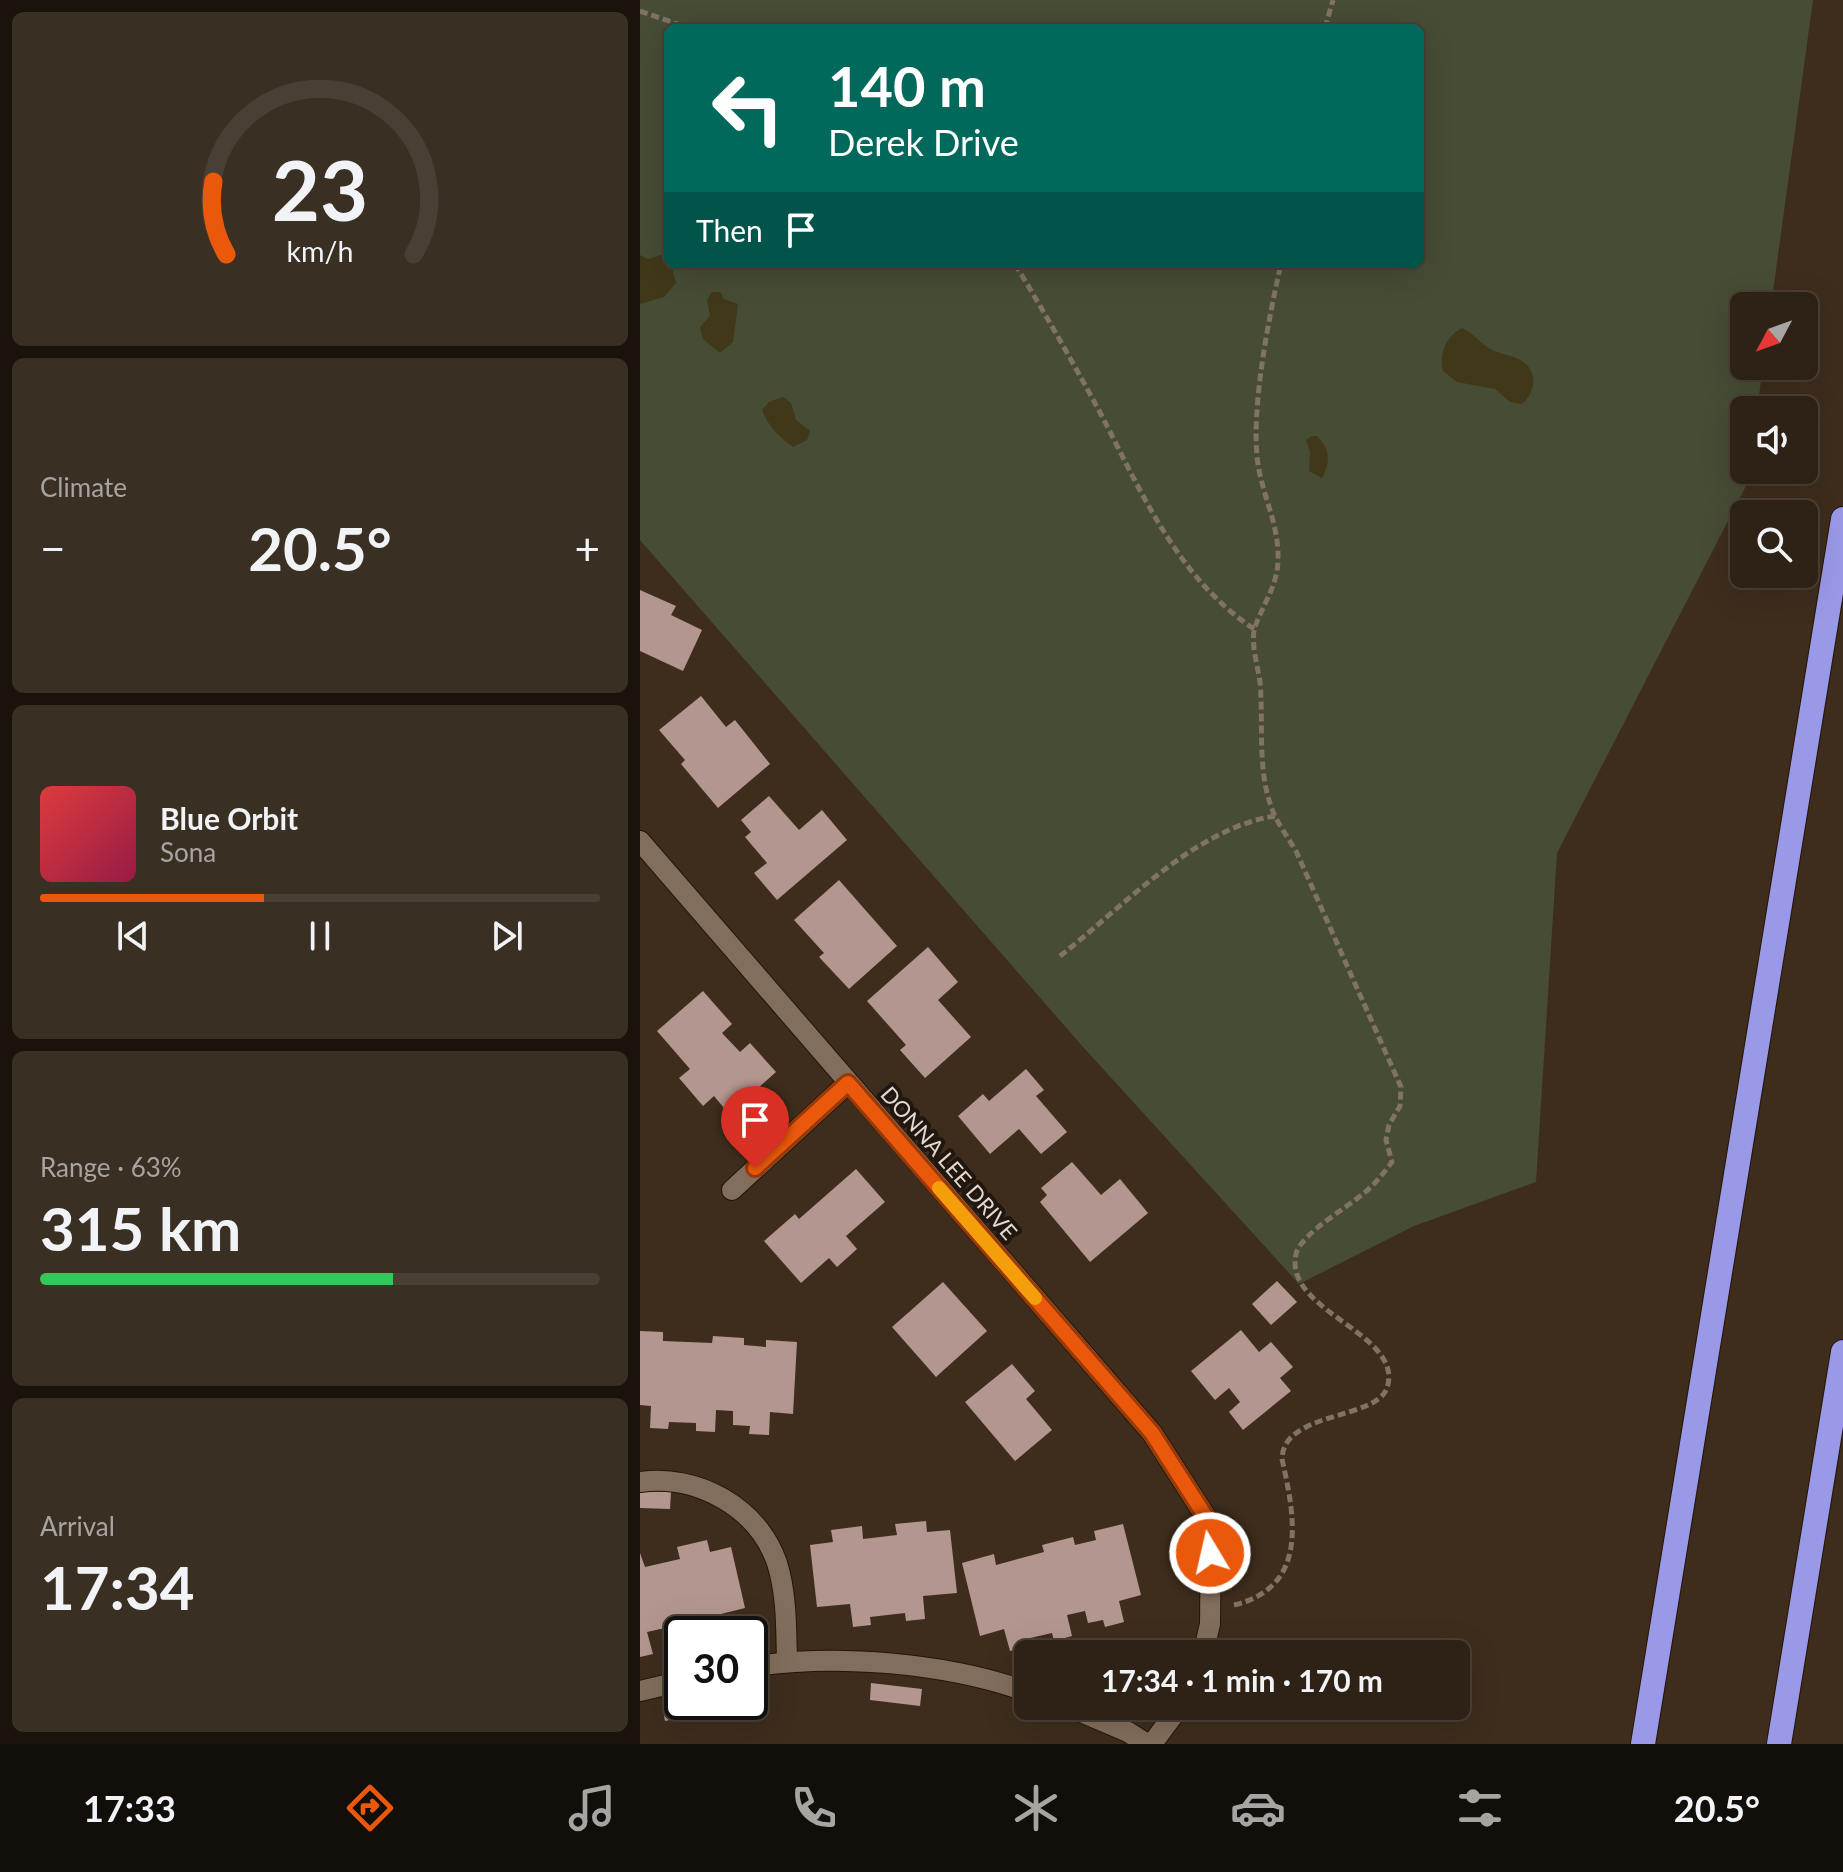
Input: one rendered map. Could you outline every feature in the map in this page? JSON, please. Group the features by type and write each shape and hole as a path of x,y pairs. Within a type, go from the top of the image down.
{"highway":[{"path":"1643,1744 1843,519"},
{"path":"1779,1744 1843,1352"}],"street":[{"name":"DONNA LEE DRIVE","path":"640,841 1152,1433 1211,1525 1210,1609"},
{"path":"732,1190 848,1083"},
{"path":"640,1482 670,1479 706,1489 735,1506 758,1530 776,1561 786,1603 787,1661"},
{"path":"1205,1640 1210,1609"},
{"path":"768,1664 787,1661 909,1665 959,1673 1014,1688"},
{"path":"640,1691 664,1685"},
{"path":"1097,1720 1149,1744 1169,1720"}],"path":[{"path":"1326,24 1333,0"},
{"path":"640,11 677,24"},
{"path":"1017,268 1058,333 1166,537 1210,594 1254,629"},
{"path":"1210,1609 1238,1604 1263,1592 1276,1581 1288,1563 1292,1514 1282,1450 1288,1442 1306,1427 1372,1401 1387,1388 1388,1377 1380,1354 1371,1343 1321,1306 1303,1284 1295,1263 1304,1240 1364,1193 1392,1162 1386,1140 1389,1125 1400,1106 1401,1087 1266,791 1254,629 1272,591 1278,562 1277,531 1257,462 1257,429 1264,358 1280,268"},
{"path":"1060,956 1207,839 1256,819 1275,816"}],"green space":[{"path":"640,0 1813,0 1773,292 1730,292 1730,380 1761,380 1759,396 1730,396 1730,484 1747,484 1739,500 1730,500 1730,517 1557,853 1536,1182 1414,1226 1299,1284 1084,1048 640,540"}],"sand":[{"path":"664,254 664,268 672,268 676,283 664,297 640,304 640,255 648,259"},
{"path":"712,292 720,292 724,299 738,304 733,342 720,353 703,339 700,327 710,316 707,300"},
{"path":"1462,328 1488,348 1516,358 1528,367 1533,386 1522,404 1510,402 1495,389 1457,382 1443,371 1445,346"},
{"path":"783,397 791,403 796,420 810,431 807,440 793,447 774,431 762,410 769,402"},
{"path":"1317,436 1327,451 1327,467 1322,478 1309,471 1310,452 1306,440"}],"building":[{"path":"640,590 676,606 671,615 702,630 683,671 640,651"},
{"path":"701,696 726,727 735,720 770,764 718,808 681,764 685,760 659,730"},
{"path":"769,796 799,830 822,810 847,840 777,900 754,873 767,863 745,837 751,832 741,820"},
{"path":"839,880 897,946 849,989 819,957 824,953 794,920"},
{"path":"928,947 958,982 938,1000 971,1037 925,1078 900,1050 906,1045 867,1001"},
{"path":"703,991 732,1024 722,1033 740,1052 750,1043 776,1072 729,1114 714,1096 703,1106 679,1078 690,1069 657,1031"},
{"path":"1026,1069 1044,1090 1036,1096 1067,1132 1041,1154 1019,1129 990,1154 958,1116 983,1094 989,1101"},
{"path":"1072,1162 1101,1195 1120,1179 1148,1213 1090,1262 1040,1202 1047,1195 1041,1188"},
{"path":"856,1169 885,1202 846,1236 857,1249 837,1267 829,1258 801,1283 764,1241 795,1214 799,1219"},
{"path":"1277,1281 1297,1302 1271,1325 1252,1304"},
{"path":"943,1282 987,1331 936,1377 892,1327"},
{"path":"1241,1330 1259,1352 1271,1342 1293,1367 1280,1378 1291,1391 1243,1430 1229,1412 1240,1402 1229,1388 1215,1400 1191,1371"},
{"path":"640,1331 663,1332 663,1341 712,1343 713,1336 744,1338 744,1345 766,1347 766,1340 797,1342 793,1414 770,1412 769,1435 749,1434 750,1426 733,1425 733,1411 716,1410 715,1432 696,1431 696,1423 669,1422 668,1429 650,1428 651,1406 640,1405"},
{"path":"1012,1364 1035,1391 1026,1399 1052,1430 1015,1461 965,1402"},
{"path":"640,1491 671,1492 670,1509 640,1508"},
{"path":"926,1521 927,1532 950,1530 957,1593 923,1596 925,1619 906,1621 905,1613 870,1617 871,1625 853,1627 850,1604 817,1607 810,1545 833,1542 831,1530 862,1526 863,1539 897,1535 895,1524"},
{"path":"1123,1524 1141,1595 1119,1601 1124,1622 1105,1627 1103,1620 1088,1623 1085,1611 1067,1615 1072,1636 1054,1640 1052,1633 1014,1640 1014,1650 1010,1651 1004,1629 980,1636 962,1563 994,1554 996,1565 1044,1552 1042,1545 1073,1537 1075,1545 1096,1540 1094,1531"},
{"path":"707,1540 710,1552 731,1547 745,1608 713,1616 664,1616 664,1628 647,1632 653,1654 640,1657 640,1553 645,1567 680,1559 677,1547"},
{"path":"871,1683 922,1689 920,1706 870,1700"}],"slow traffic":[{"path":"939,1188 1035,1298"}],"route":[{"path":"755,1168 848,1083 1152,1433 1211,1525 1210,1553"}]}
